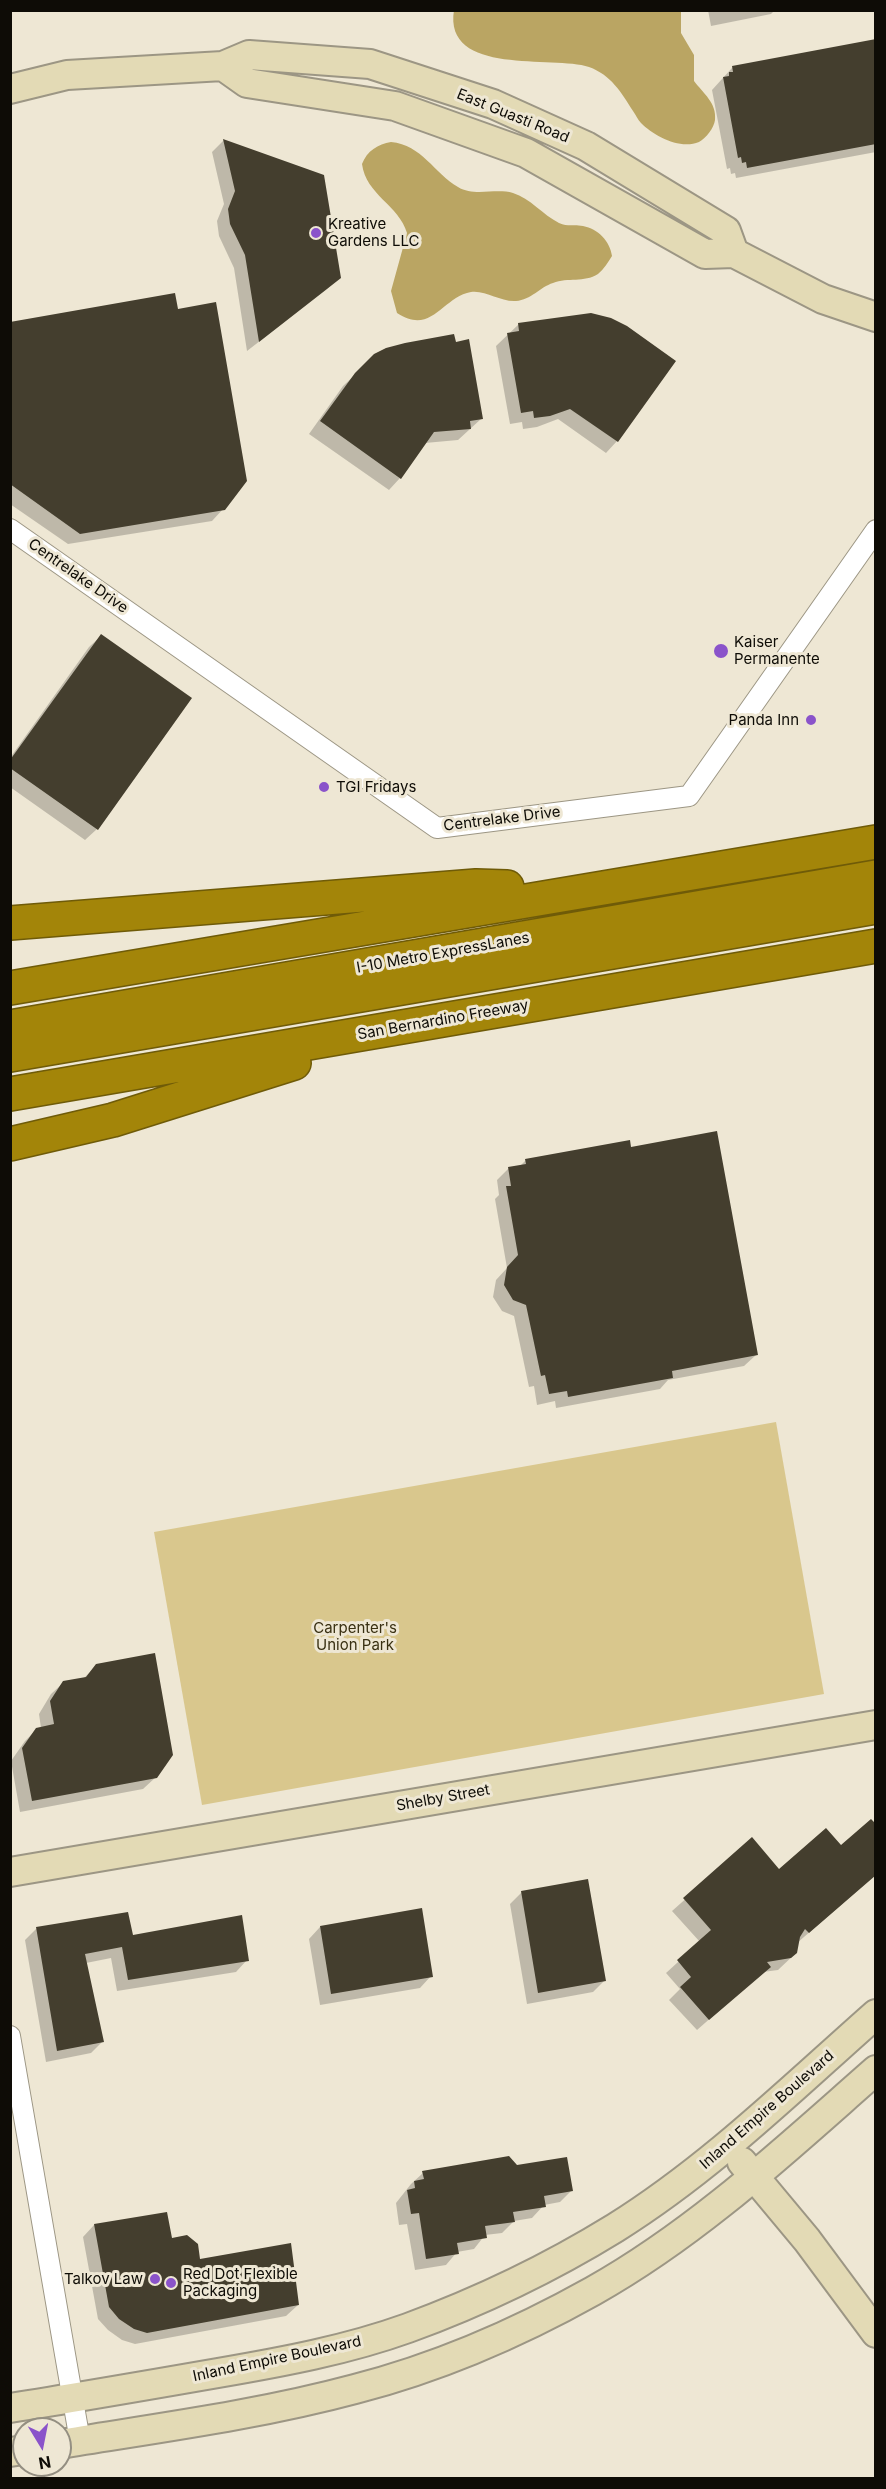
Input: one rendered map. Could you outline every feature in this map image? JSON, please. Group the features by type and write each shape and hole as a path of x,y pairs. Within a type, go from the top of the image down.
{"highway":[{"path":"10,988 584,889 876,842"},
{"name":"I-10 Metro ExpressLanes","path":"10,1027 876,877"},
{"path":"10,923 476,886 584,889"},
{"name":"I-10 Metro ExpressLanes","path":"10,1055 876,907"},
{"name":"San Bernardino Freeway","path":"10,1094 876,946"},
{"path":"10,1144 113,1120 414,1024"}],"main road":[{"name":"East Guasti Road","path":"10,88 67,75 223,66 249,55 370,64 493,104 586,146 726,231 734,253 823,299 876,317"},
{"name":"Shelby Street","path":"10,1872 876,1725"},
{"name":"Inland Empire Boulevard","path":"10,2408 287,2360 340,2348 407,2328 534,2273 624,2221 729,2146 876,2014"},
{"path":"72,2443 264,2409 355,2389 471,2350 535,2321 594,2290 643,2260 754,2178 876,2070"},
{"path":"729,2146 807,2240 876,2332"}],"street":[{"name":"Centrelake Drive","path":"10,529 437,828 689,796 876,530"},
{"path":"10,2036 73,2398 72,2417"}],"green space":[{"name":"Carpenter's Union Park","path":"776,1422 824,1694 202,1805 154,1532"}],"shaded area":[{"path":"454,10 681,11 681,33 694,55 694,81 714,108 713,126 699,142 684,144 668,140 653,133 641,123 615,85 597,70 573,64 504,59 483,54 466,45 455,31"},
{"path":"391,142 411,148 464,190 513,193 559,223 594,230 606,241 612,256 602,270 593,277 553,283 521,300 510,301 471,292 461,295 428,318 409,319 397,313 391,291 407,233 397,215 370,184 362,164 374,149"}],"building":[{"path":"876,39 876,144 747,168 746,162 742,163 741,157 738,158 723,77 733,72 732,66"},
{"path":"223,139 324,175 341,278 259,342 245,255 230,224 228,209 235,191"},
{"path":"175,293 178,309 216,302 247,481 225,510 80,534 10,484 10,322"},
{"path":"591,313 611,318 627,326 676,361 618,442 570,409 550,416 534,418 533,411 521,413 507,333 519,331 518,323"},
{"path":"454,334 456,342 469,339 483,419 470,421 471,429 434,432 401,479 320,421 355,373 374,354 405,343"},
{"path":"101,634 192,698 98,830 10,768 10,760"},
{"path":"717,1131 758,1355 672,1371 673,1378 568,1397 567,1391 549,1394 545,1375 541,1376 526,1305 513,1300 504,1285 507,1267 518,1255 506,1186 511,1186 508,1167 526,1164 525,1159 630,1140 631,1147"},
{"path":"155,1653 173,1755 157,1778 32,1801 22,1748 36,1728 54,1724 50,1701 63,1681 86,1677 96,1664"},
{"path":"871,1819 876,1824 876,1875 809,1933 805,1929 800,1937 797,1953 791,1958 767,1962 771,1967 709,2020 680,1987 691,1977 677,1960 711,1930 683,1898 752,1837 779,1869 826,1828 841,1845"},
{"path":"588,1879 606,1981 538,1993 521,1891"},
{"path":"422,1908 433,1977 331,1994 320,1926"},
{"path":"128,1912 133,1935 242,1915 249,1961 128,1980 122,1947 85,1954 104,2042 57,2051 36,1927"},
{"path":"509,2156 517,2165 567,2157 573,2191 544,2196 546,2207 513,2212 515,2222 485,2226 487,2238 457,2243 459,2254 426,2259 419,2213 411,2214 407,2190 415,2188 414,2181 424,2179 422,2171"},
{"path":"167,2212 172,2238 187,2235 198,2244 200,2259 291,2243 299,2305 147,2333 134,2329 119,2319 109,2307 94,2224"}],"place":[{"name":"Kreative Gardens LLC","path":"316,233"},
{"name":"Kaiser Permanente","path":"721,651"},
{"name":"Panda Inn","path":"811,720"},
{"name":"TGI Fridays","path":"324,787"},
{"name":"Talkov Law","path":"155,2279"},
{"name":"Red Dot Flexible Packaging","path":"171,2283"}]}
